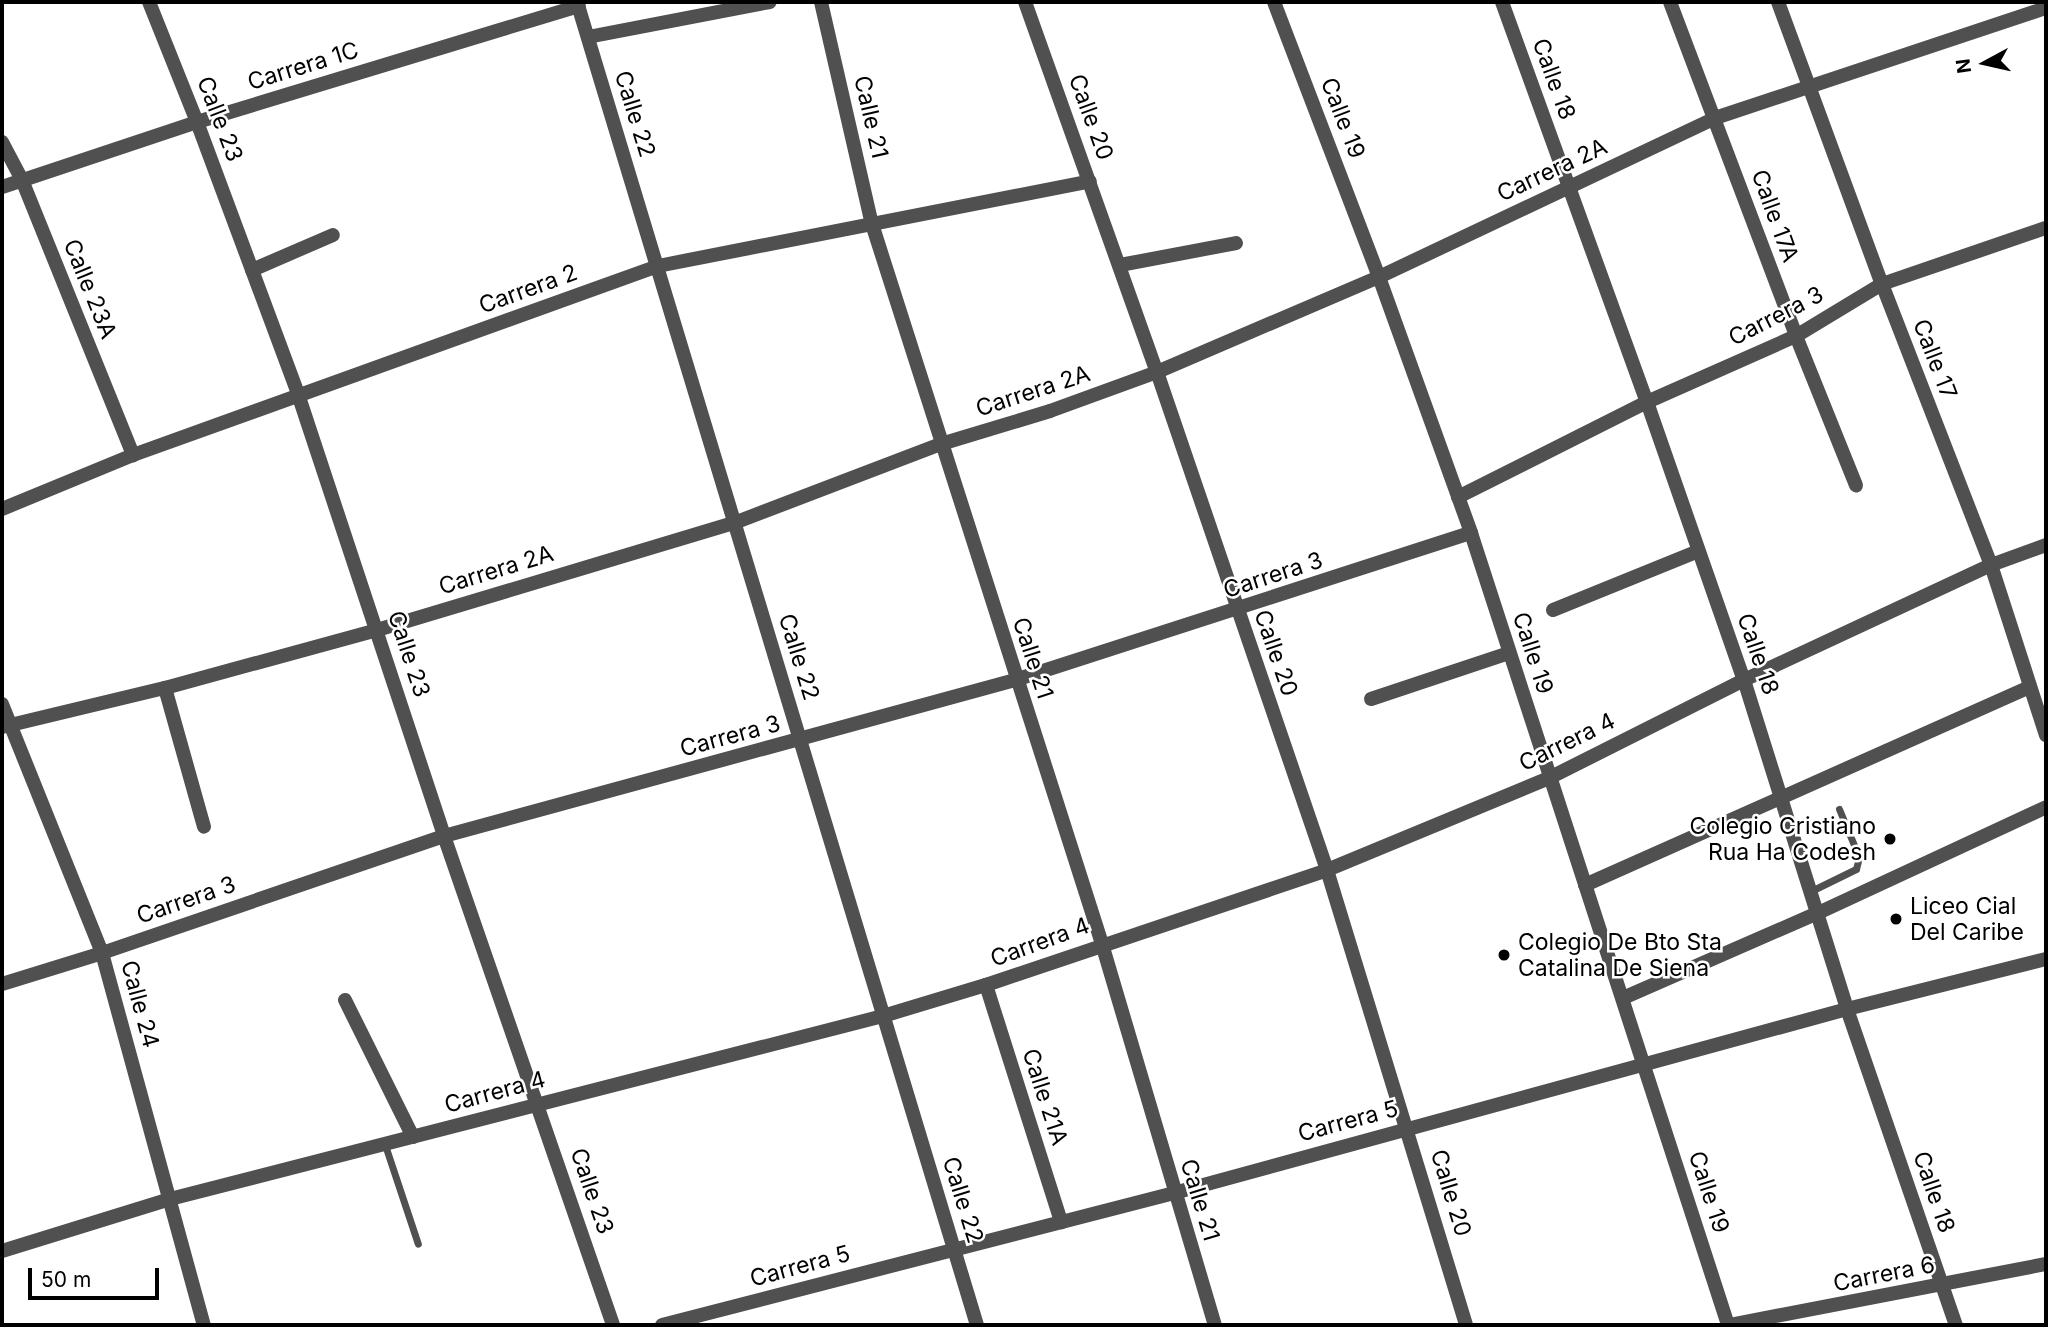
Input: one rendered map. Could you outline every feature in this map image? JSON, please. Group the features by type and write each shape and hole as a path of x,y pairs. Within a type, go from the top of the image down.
{"street":[{"name":"Calle 23","path":"149,2 197,122 299,397 444,836 613,1325"},
{"path":"588,37 770,2"},
{"name":"Calle 21","path":"821,2 872,224 1102,944 1215,1325"},
{"name":"Calle 20","path":"1025,2 1157,372 1327,870 1466,1325"},
{"name":"Calle 19","path":"1274,2 1379,277 1471,534 1729,1325"},
{"name":"Calle 18","path":"1502,2 1744,680 1847,1009 1956,1325"},
{"name":"Calle 17A","path":"1670,2 1796,336 1856,485"},
{"name":"Calle 17","path":"1777,2 1991,565 2046,734"},
{"name":"Carrera 1C","path":"2,187 197,122 578,4"},
{"name":"Calle 22","path":"578,4 977,1325"},
{"name":"Carrera 2A","path":"5,726 165,688 377,630 734,523 941,444 1050,411 1157,372 1379,277 1715,118 2046,8"},
{"name":"Calle 23A","path":"2,142 22,180 133,455"},
{"name":"Carrera 2","path":"2,509 133,455 658,266 1090,181"},
{"name":"Carrera 3","path":"1458,497 1647,402 1796,336 1882,284 2046,228"},
{"path":"252,270 333,235"},
{"path":"1119,265 1236,243"},
{"name":"Carrera 3","path":"2,984 102,953 444,836 1016,680 1471,534"},
{"name":"Carrera 4","path":"2,1251 170,1199 883,1016 986,985 1327,870 1551,777 1744,680 1991,565 2046,545"},
{"path":"1553,610 1698,551"},
{"path":"1371,699 1509,653"},
{"path":"1585,885 2030,687"},
{"path":"165,688 204,827"},
{"name":"Calle 24","path":"2,704 5,726 102,953 204,1325"},
{"path":"1623,998 1818,913 2046,807"},
{"name":"Carrera 5","path":"662,1325 1174,1193 1644,1063 2046,959"},
{"name":"Calle 21A","path":"986,985 1061,1222"},
{"path":"345,1000 414,1137"},
{"name":"Carrera 6","path":"1729,1325 2046,1264"}],"lane":[{"path":"1811,891 1856,869 1859,857 1839,810"},
{"path":"385,1144 418,1244"}],"place":[{"name":"Colegio Cristiano Rua Ha Codesh","path":"1890,839"},
{"name":"Liceo Cial Del Caribe","path":"1896,919"},
{"name":"Colegio De Bto Sta Catalina De Siena","path":"1504,955"}]}
